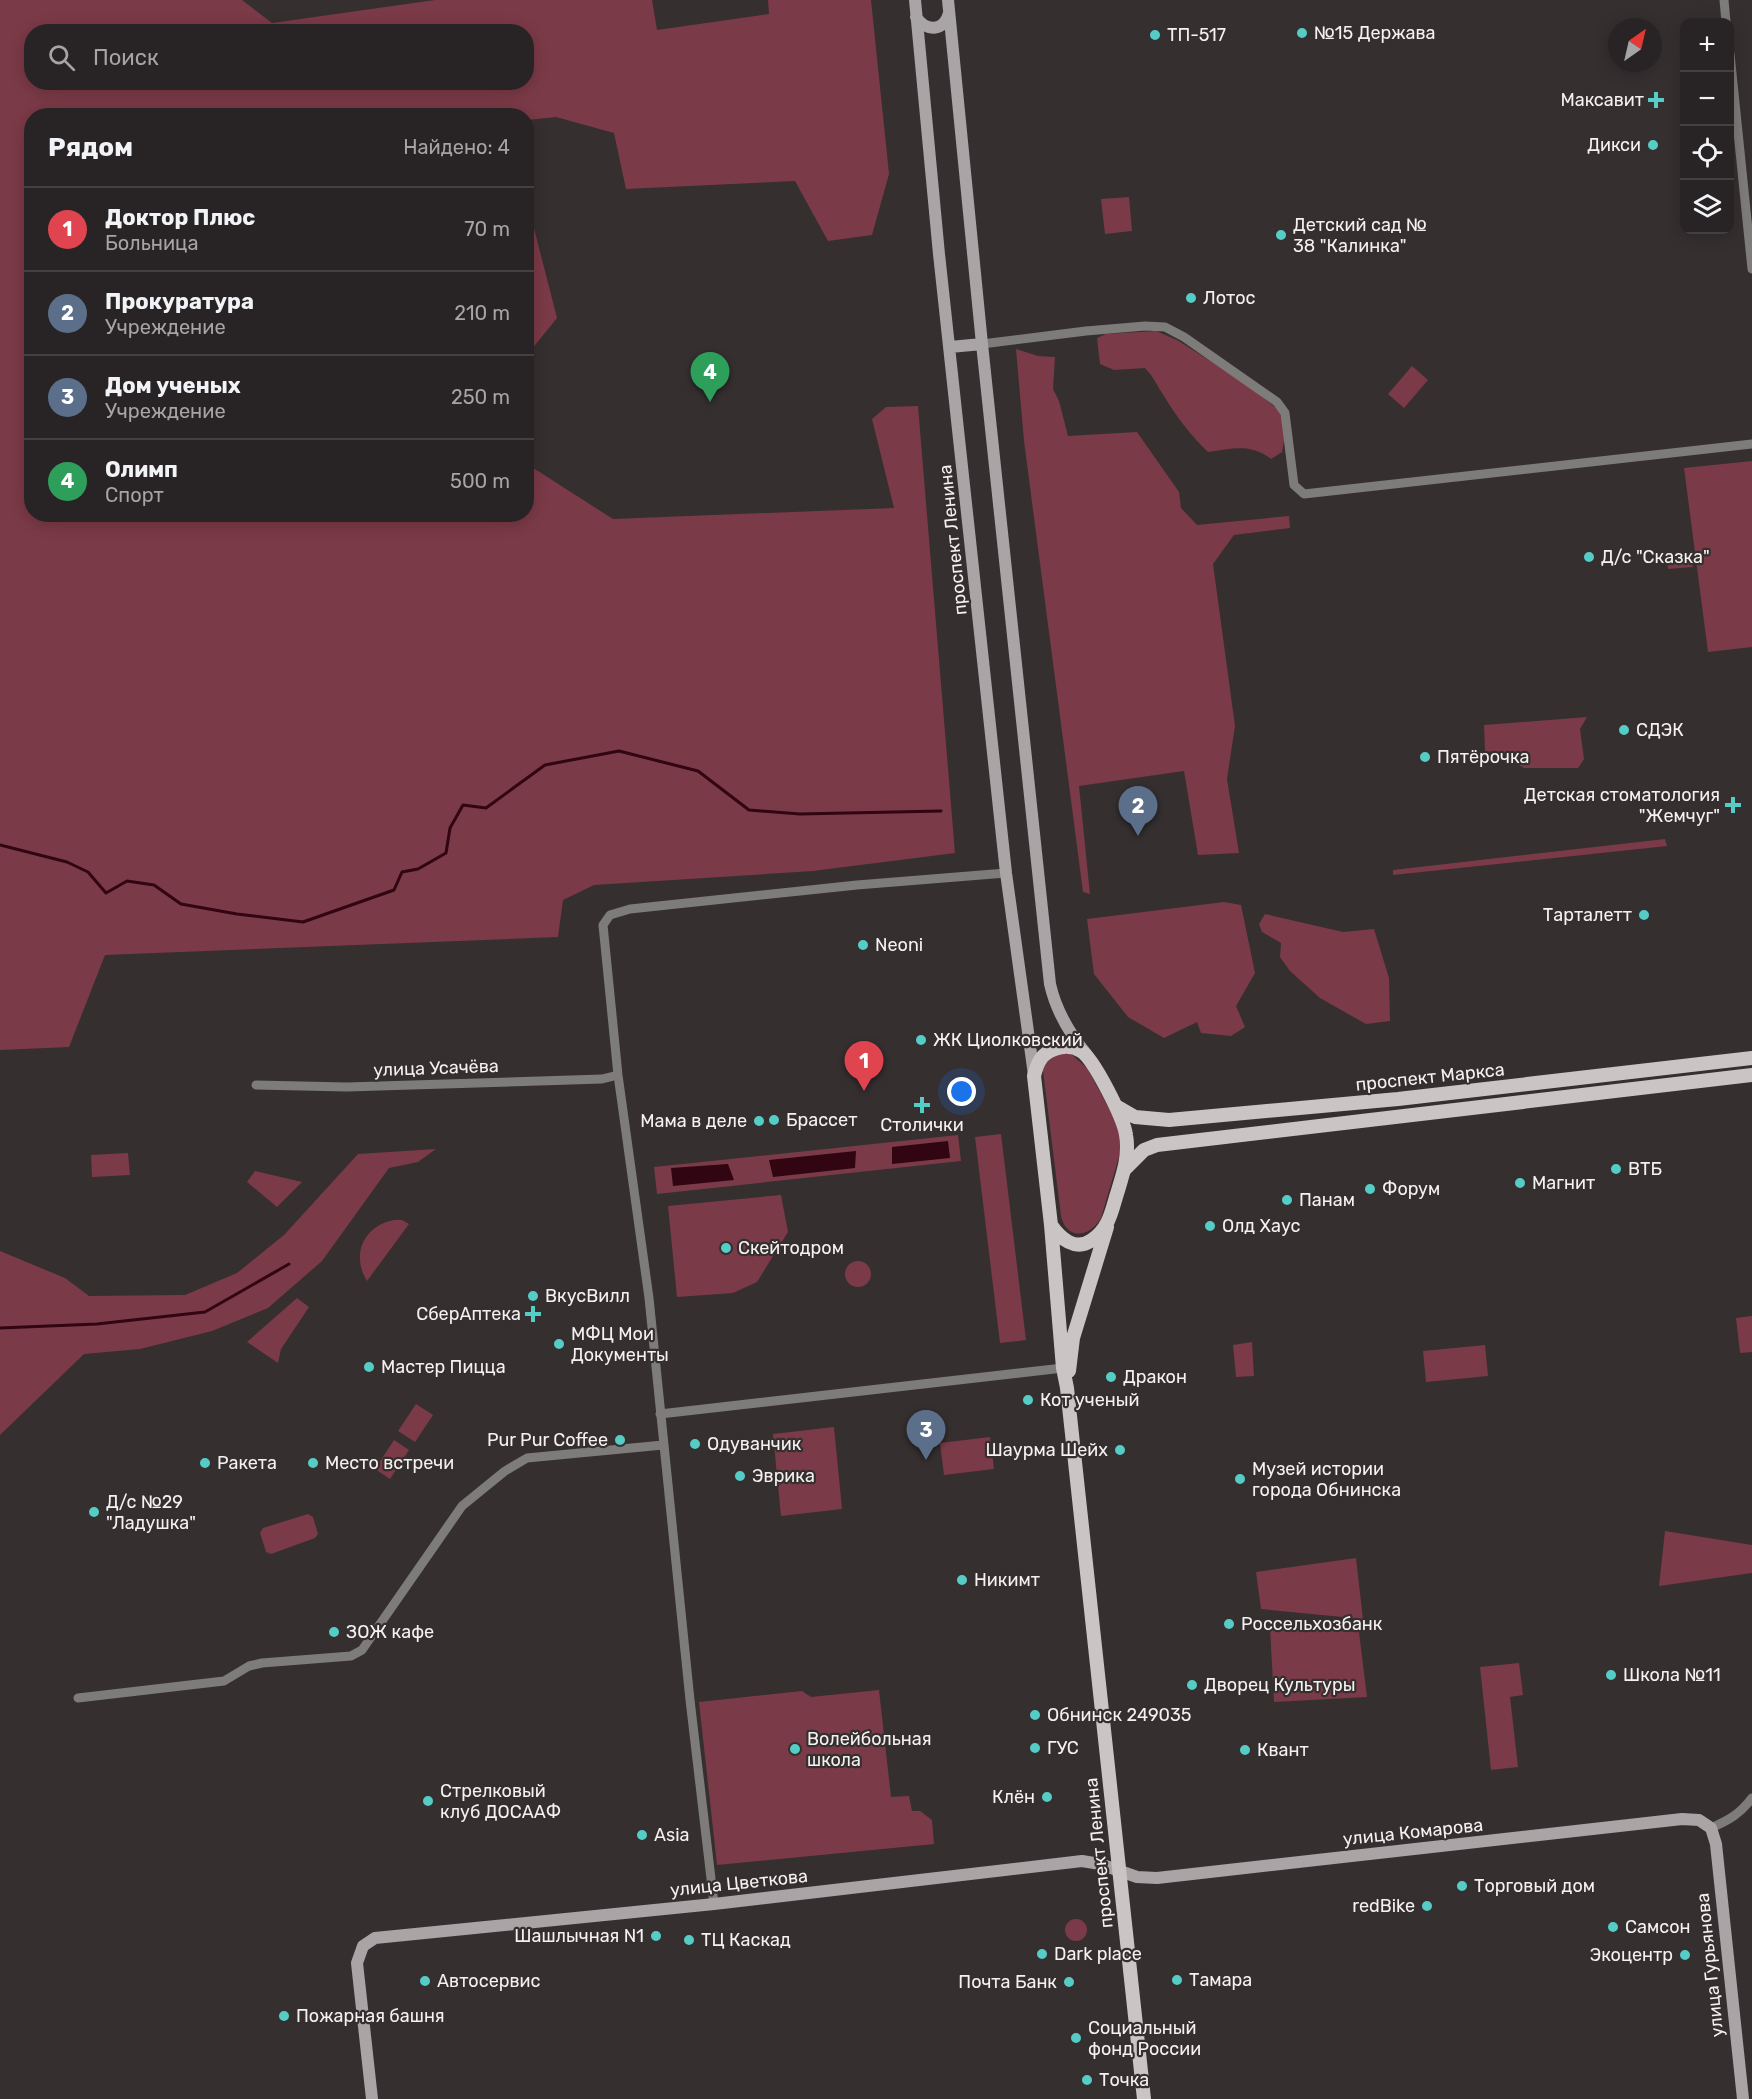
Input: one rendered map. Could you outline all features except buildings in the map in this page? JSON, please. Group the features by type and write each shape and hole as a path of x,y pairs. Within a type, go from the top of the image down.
{"main road":[{"name":"проспект Ленина","path":"915,0 1006,873 1034,1076 1051,1225 1063,1368 1144,2099"},
{"path":"948,0 1050,984 1053,999 1066,1027 1090,1059"},
{"path":"916,17 925,27 935,28 944,24 949,14"},
{"path":"950,347 982,344"},
{"path":"1034,1076 1039,1061 1044,1055 1057,1048 1073,1048 1081,1051 1090,1059"},
{"name":"проспект Маркса","path":"1114,1105 1135,1117 1169,1120 1398,1099 1752,1058"},
{"name":"проспект Ленина","path":"1067,1388 1073,1338 1127,1155 1126,1133 1090,1059"},
{"name":"проспект Маркса","path":"1124,1170 1144,1150 1157,1145 1752,1075"},
{"path":"1169,1120 1170,1144"},
{"path":"1051,1225 1060,1238 1067,1242 1083,1244 1097,1236 1108,1223"},
{"name":"улица Комарова","path":"1119,1870 1137,1877 1157,1878 1682,1819 1699,1820 1711,1828"},
{"name":"улица Гурьянова","path":"1711,1828 1716,1844 1743,2099"},
{"name":"улица Цветкова","path":"372,2099 357,1963 363,1946 375,1938 714,1904 1082,1861 1119,1870"}],"street":[{"path":"1724,0 1726,18"},
{"path":"1732,72 1752,269"},
{"path":"982,344 1109,329 1165,327 1184,337 1277,402 1285,413 1294,484 1304,494 1752,444"},
{"path":"714,1904 649,1298 618,1076 603,925 610,915 630,909 902,881 1006,873"},
{"name":"улица Усачёва","path":"256,1085 347,1087 602,1080 618,1076"},
{"path":"660,1414 1063,1368"},
{"path":"78,1698 224,1681 249,1666 262,1664 351,1656 362,1650 369,1641 462,1506 505,1471 527,1458 663,1445"},
{"path":"1711,1828 1732,1819 1752,1798"}],"shaded area":[{"path":"0,0 242,0 272,23 435,0 652,0 657,30 769,14 768,0 871,0 889,174 872,235 828,241 795,181 626,189 614,133 556,117 534,119 534,108 24,108 24,522 534,522 534,468 613,519 894,508 872,419 886,407 918,406 955,853 813,871 594,885 563,900 558,937 105,955 69,1047 0,1050"},
{"path":"1129,197 1132,231 1105,234 1101,199"},
{"path":"534,228 557,318 534,346"},
{"path":"1156,331 1177,340 1239,379 1280,411 1285,435 1282,452 1271,459 1248,449 1208,452 1179,418 1145,368 1114,370 1100,364 1097,338 1106,334"},
{"path":"1016,349 1038,356 1055,357 1053,389 1059,401 1068,436 1137,432 1179,492 1181,508 1197,525 1289,516 1290,528 1234,535 1213,564 1235,726 1227,779 1239,853 1198,855 1184,771 1079,786 1090,894 1083,892 1024,441"},
{"path":"1412,366 1428,380 1404,408 1388,394"},
{"path":"1752,461 1752,647 1708,652 1684,468"},
{"path":"1692,552 1693,567 1668,569 1667,555"},
{"path":"1587,717 1580,729 1584,759 1578,768 1524,768 1496,751 1485,752 1484,725"},
{"path":"1665,839 1667,846 1393,875 1393,870"},
{"path":"1224,902 1241,905 1255,973 1236,1006 1245,1027 1231,1036 1201,1033 1197,1022 1164,1038 1128,1017 1094,974 1087,919"},
{"path":"1265,914 1343,932 1374,929 1389,978 1390,1021 1366,1024 1320,998 1290,971 1280,957 1281,943 1262,932 1259,924"},
{"path":"1057,1053 1071,1054 1087,1068 1122,1132 1121,1150 1101,1218 1091,1229 1079,1234 1068,1230 1061,1216 1043,1071 1044,1065"},
{"path":"1001,1134 1026,1340 1000,1343 975,1137"},
{"path":"958,1135 961,1161 657,1194 654,1167"},
{"path":"948,1141 950,1158 892,1164 892,1147"},
{"path":"436,1149 418,1162 389,1168 322,1261 268,1308 212,1331 140,1349 84,1354 0,1435 0,1251 65,1278 89,1296 185,1295 237,1273 284,1235 358,1154"},
{"path":"856,1151 855,1168 773,1177 769,1160"},
{"path":"128,1153 130,1175 92,1177 91,1155"},
{"path":"728,1164 734,1180 673,1186 671,1168"},
{"path":"255,1171 302,1182 277,1207 247,1182"},
{"name":"Скейтодром","path":"781,1195 788,1232 757,1282 733,1293 677,1297 668,1206"},
{"path":"394,1220 402,1220 409,1224 367,1281 360,1261 363,1243 374,1228"},
{"path":"858,1261 867,1265 871,1274 867,1283 858,1287 849,1283 845,1274 849,1265"},
{"path":"297,1298 309,1307 281,1349 278,1363 247,1342"},
{"path":"1752,1316 1752,1352 1740,1353 1736,1318"},
{"path":"1252,1342 1254,1376 1236,1377 1233,1345"},
{"path":"1485,1345 1488,1376 1426,1382 1423,1351"},
{"path":"416,1404 433,1415 415,1442 398,1431"},
{"path":"834,1427 842,1509 781,1516 773,1434"},
{"path":"990,1437 994,1469 944,1475 940,1443"},
{"path":"394,1440 409,1450 390,1479 375,1469"},
{"path":"308,1514 313,1517 318,1534 315,1538 271,1554 266,1552 260,1533 263,1528"},
{"path":"1665,1531 1752,1545 1752,1573 1659,1586"},
{"path":"1356,1558 1363,1619 1261,1609 1256,1572"},
{"path":"1270,1628 1359,1632 1367,1697 1274,1702"},
{"path":"1519,1663 1523,1695 1510,1697 1518,1767 1491,1770 1480,1667"},
{"name":"Волейбольная школа","path":"879,1690 891,1797 909,1796 912,1811 920,1811 932,1820 934,1844 717,1865 699,1702 802,1691 811,1697"},
{"path":"1076,1919 1084,1922 1087,1930 1084,1938 1076,1941 1068,1938 1065,1930 1068,1922"}],"waterway":[{"path":"0,845 67,862 88,872 106,893 127,881 154,885 181,904 303,922 394,890 402,872 418,869 446,853 450,828 463,805 486,808 545,765 619,751 698,771 749,810 800,814 941,811"},
{"path":"0,1328 97,1324 205,1312 289,1264"}],"place":[{"name":"№15 Держава","path":"1302,33"},
{"name":"ТП-517","path":"1155,35"},
{"name":"Максавит","path":"1656,100"},
{"name":"Дикси","path":"1653,145"},
{"name":"Детский сад № 38 \"Калинка\"","path":"1281,235"},
{"name":"Лотос","path":"1191,298"},
{"name":"Олимп","path":"710,402"},
{"name":"Д/с \"Сказка\"","path":"1589,557"},
{"name":"СДЭК","path":"1624,730"},
{"name":"Пятёрочка","path":"1425,757"},
{"name":"Детская стоматология \"Жемчуг\"","path":"1733,805"},
{"name":"Прокуратура","path":"1138,836"},
{"name":"Тарталетт","path":"1644,915"},
{"name":"Neoni","path":"863,945"},
{"name":"ЖК Циолковский","path":"921,1040"},
{"name":"Доктор Плюс","path":"864,1091"},
{"name":"Столички","path":"922,1105"},
{"name":"Брассет","path":"774,1120"},
{"name":"Мама в деле","path":"759,1121"},
{"name":"ВТБ","path":"1616,1169"},
{"name":"Магнит","path":"1520,1183"},
{"name":"Форум","path":"1370,1189"},
{"name":"Панам","path":"1287,1200"},
{"name":"Олд Хаус","path":"1210,1226"},
{"name":"Скейтодром","path":"726,1248"},
{"name":"ВкусВилл","path":"533,1296"},
{"name":"СберАптека","path":"533,1314"},
{"name":"МФЦ Мои Документы","path":"559,1344"},
{"name":"Мастер Пицца","path":"369,1367"},
{"name":"Дракон","path":"1111,1377"},
{"name":"Кот ученый","path":"1028,1400"},
{"name":"Pur Pur Coffee","path":"620,1440"},
{"name":"Одуванчик","path":"695,1444"},
{"name":"Шаурма Шейх","path":"1120,1450"},
{"name":"Дом ученых","path":"926,1460"},
{"name":"Ракета","path":"205,1463"},
{"name":"Место встречи","path":"313,1463"},
{"name":"Эврика","path":"740,1476"},
{"name":"Музей истории города Обнинска","path":"1240,1479"},
{"name":"Д/с №29 \"Ладушка\"","path":"94,1512"},
{"name":"Никимт","path":"962,1580"},
{"name":"Россельхозбанк","path":"1229,1624"},
{"name":"ЗОЖ кафе","path":"334,1632"},
{"name":"Школа №11","path":"1611,1675"},
{"name":"Дворец Культуры","path":"1192,1685"},
{"name":"Обнинск 249035","path":"1035,1715"},
{"name":"ГУС","path":"1035,1748"},
{"name":"Волейбольная школа","path":"795,1749"},
{"name":"Квант","path":"1245,1750"},
{"name":"Клён","path":"1047,1797"},
{"name":"Стрелковый клуб ДОСААФ","path":"428,1801"},
{"name":"Asia","path":"642,1835"},
{"name":"Торговый дом","path":"1462,1886"},
{"name":"redBike","path":"1427,1906"},
{"name":"Самсон","path":"1613,1927"},
{"name":"Шашлычная N1","path":"656,1936"},
{"name":"ТЦ Каскад","path":"689,1940"},
{"name":"Dark place","path":"1042,1954"},
{"name":"Экоцентр","path":"1685,1955"},
{"name":"Тамара","path":"1177,1980"},
{"name":"Автосервис","path":"425,1981"},
{"name":"Почта Банк","path":"1069,1982"},
{"name":"Пожарная башня","path":"284,2016"},
{"name":"Социальный фонд России","path":"1076,2038"},
{"name":"Точка","path":"1087,2080"}]}
